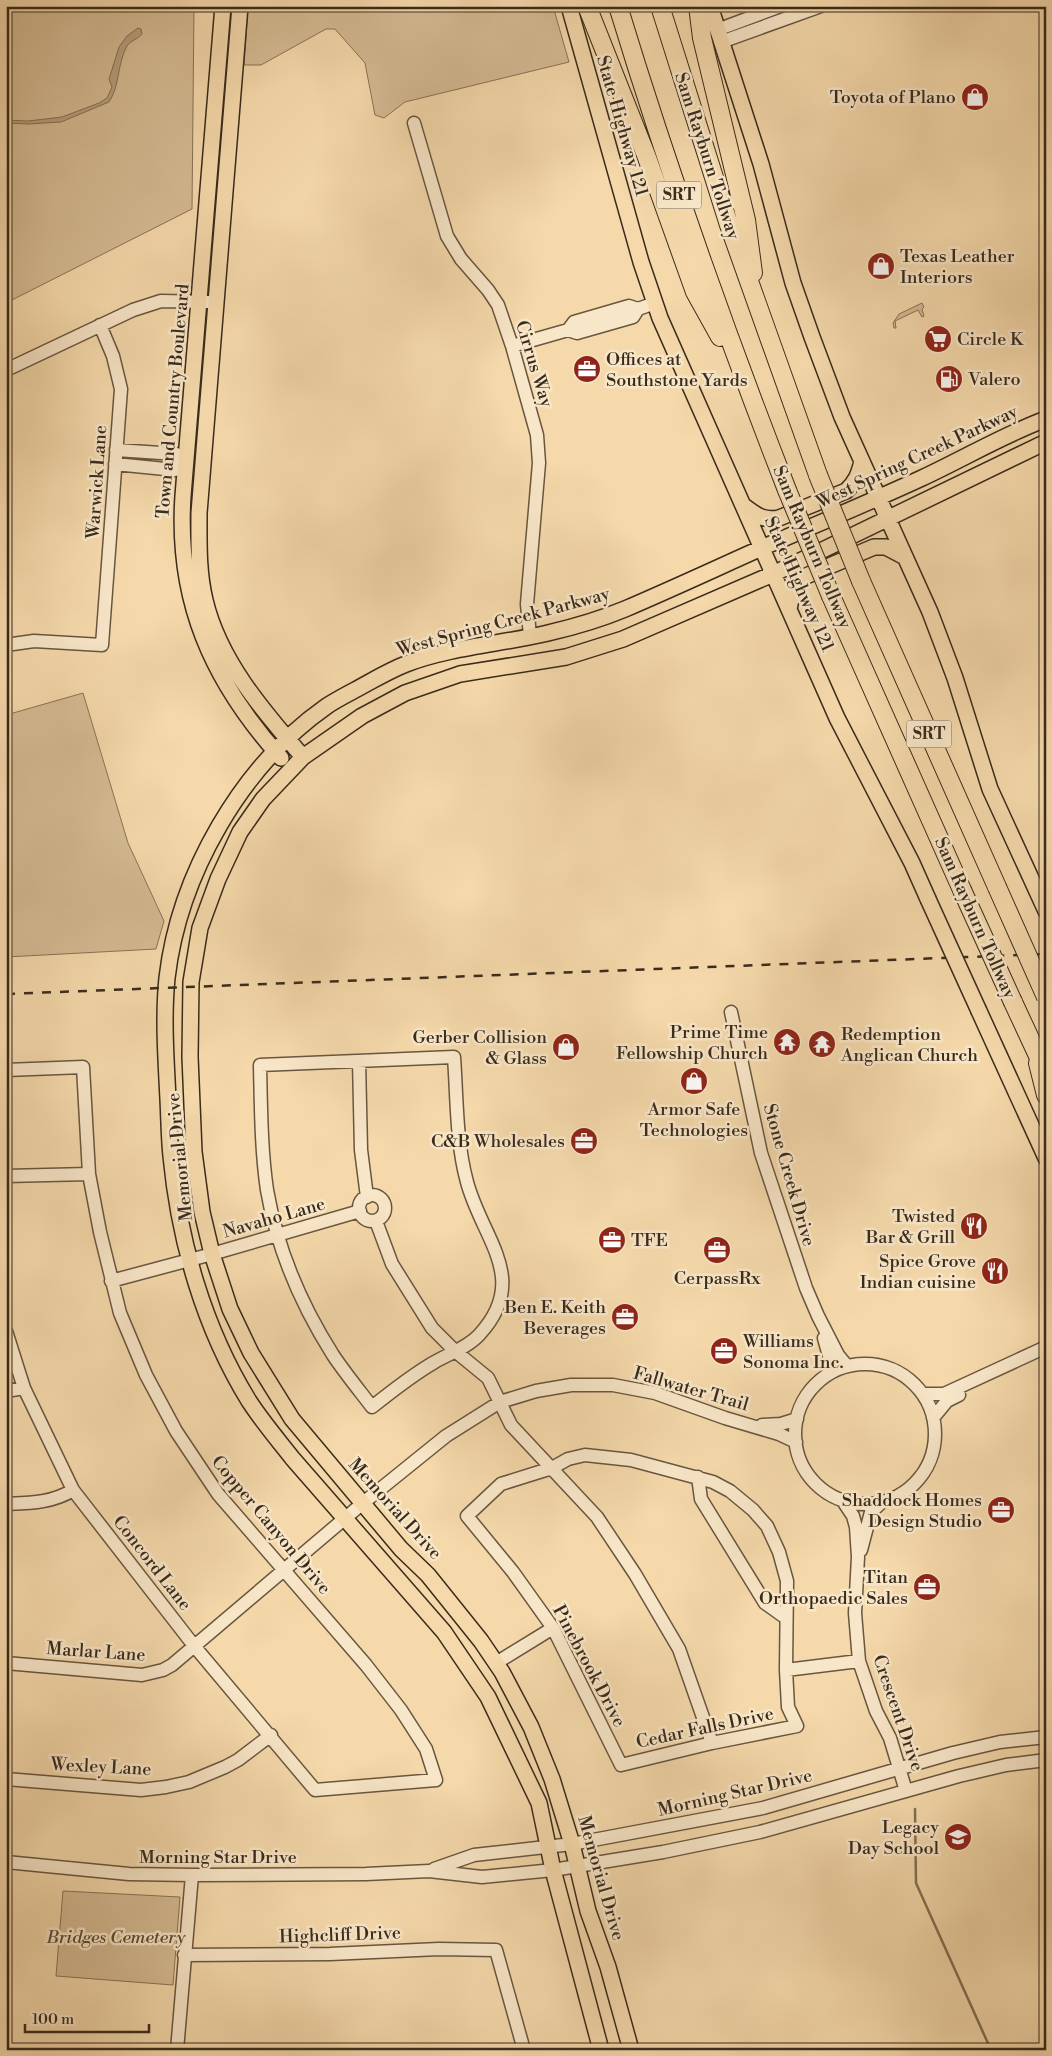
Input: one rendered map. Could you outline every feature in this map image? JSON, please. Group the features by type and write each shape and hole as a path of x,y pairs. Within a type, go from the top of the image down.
{"highway":[{"path":"587,6 646,155 694,292 745,383"},
{"name":"Sam Rayburn Tollway","path":"618,6 695,245 745,383 831,596 1046,1073"},
{"name":"Sam Rayburn Tollway","path":"660,6 728,226 818,475 861,582 1046,997"},
{"path":"698,6 702,38 746,220 759,315"},
{"path":"1033,1045 1046,1095"}],"main road":[{"name":"Town and Country Boulevard","path":"223,6 200,302 183,462 184,483 181,522 183,564 200,609 209,655 244,712 290,769"},
{"name":"Town and Country Boulevard","path":"240,6 199,512 200,609 211,619 227,655 247,689 303,757"},
{"name":"State Highway 121","path":"570,6 641,262 676,358 744,506 837,718 912,863 1046,1158"},
{"path":"710,6 761,164 793,283 842,417 930,612 955,678 990,789 1046,911"},
{"name":"West Spring Creek Parkway","path":"167,982 171,954 184,903 198,865 216,829 244,789 275,752 287,739 327,706 383,674 408,663 480,644 546,634 613,614 687,584 762,548 879,498 1046,419"},
{"path":"290,769 303,757 362,716 405,693 460,674 566,657 623,640 773,574 1046,442"},
{"path":"744,506 758,517 768,520 779,518 846,491 855,483 862,461"},
{"path":"184,483 202,484"},
{"path":"789,609 792,594 797,583 806,576 874,547 886,547 906,557"},
{"path":"530,636 536,662"},
{"name":"Memorial Drive","path":"290,769 264,799 240,832 218,879 200,928 191,982 190,1057 194,1152 202,1212 212,1254 230,1309 252,1353 292,1419 402,1549 428,1575 496,1663 530,1727 552,1779 572,1844 588,1911 608,1967 631,2050"},
{"name":"Memorial Drive","path":"167,982 166,1057 170,1155 179,1215 190,1260 210,1324 229,1364 250,1401 293,1459 444,1632 488,1696 539,1803 553,1870 601,2050"}],"street":[{"path":"757,22 782,6"},
{"path":"719,36 757,22 821,6"},
{"name":"Cirrus Way","path":"414,123 447,236 461,259 488,290 498,305 512,346 537,435 539,463 527,604 530,636"},
{"path":"6,370 133,310 160,301 216,303"},
{"path":"512,346 568,330 574,322 629,306 638,309 655,303"},
{"name":"Warwick Lane","path":"6,645 34,641 102,645 121,389 113,356 100,325"},
{"path":"115,464 175,470 183,462 176,454 116,450"},
{"name":"Stone Creek Drive","path":"730,1012 761,1153 796,1258 818,1316 833,1371"},
{"path":"454,1057 461,1150 467,1182 479,1215 497,1250 502,1272 501,1298 492,1320 477,1337 401,1383 372,1407 334,1356 299,1292 278,1234 266,1182 262,1137 260,1065 359,1061 454,1057"},
{"path":"359,1061 361,1150 367,1196"},
{"name":"Copper Canyon Drive","path":"6,1070 83,1067 88,1174 111,1281 120,1314 132,1345 176,1430 218,1494 366,1664 401,1710 426,1750 436,1780 315,1790"},
{"path":"6,1176 88,1174"},
{"path":"367,1196 379,1197 385,1205 384,1214 376,1221 364,1218 360,1211 361,1203 367,1196"},
{"name":"Navaho Lane","path":"111,1281 360,1211"},
{"path":"376,1221 392,1264 432,1328 455,1351 488,1378 511,1425 597,1517 636,1574 679,1649 712,1743"},
{"name":"Stone Creek Drive","path":"818,1316 838,1354 847,1366"},
{"name":"Concord Lane","path":"6,1331 24,1388 72,1490 195,1647 315,1790"},
{"path":"923,1394 944,1394 1046,1347"},
{"path":"934,1418 946,1401 1046,1357"},
{"path":"870,1363 886,1366 907,1378 923,1394 934,1418 935,1440 930,1461 919,1480 902,1494 882,1502 860,1504 842,1501 826,1493 812,1480 802,1465 796,1442 797,1419 804,1399 813,1386 833,1371 847,1366 870,1363"},
{"name":"Fallwater Trail","path":"363,1503 446,1436 500,1402 536,1391 571,1384 612,1385 655,1393 725,1418 754,1425 796,1442"},
{"path":"6,1391 24,1388"},
{"name":"Fallwater Trail","path":"754,1425 780,1424 797,1419"},
{"path":"552,1468 568,1459 585,1455 631,1460 698,1477 730,1491 753,1510 766,1526 779,1552 786,1581 786,1670 860,1662"},
{"name":"Pinebrook Drive","path":"552,1468 501,1484 467,1516 514,1572 553,1628 621,1765"},
{"path":"698,1477 701,1499 765,1603 786,1618"},
{"path":"6,1504 51,1500 60,1498 72,1490"},
{"name":"Crescent Drive","path":"842,1501 853,1516 858,1557 855,1613 860,1662 876,1711 890,1738 906,1791"},
{"name":"Crescent Drive","path":"858,1557 871,1512 882,1502"},
{"name":"Marlar Lane","path":"6,1663 142,1675 163,1670 195,1647 283,1569 363,1503"},
{"path":"496,1663 553,1628"},
{"name":"Cedar Falls Drive","path":"621,1765 712,1743 797,1726 788,1707 786,1670"},
{"name":"Wexley Lane","path":"6,1779 141,1790 166,1787 189,1782 226,1767 271,1736"},
{"name":"Morning Star Drive","path":"429,1871 474,1856 548,1848 763,1808 953,1753 1000,1742 1046,1736"},
{"name":"Morning Star Drive","path":"6,1862 128,1874 366,1874 429,1871 482,1877 578,1867 760,1832 968,1774 1006,1765 1046,1760"},
{"path":"177,2050 192,1875"},
{"name":"Highcliff Drive","path":"184,1954 330,1954 439,1949 496,1950 524,2050"}],"green space":[{"path":"6,6 194,6 192,209 6,303"},
{"path":"248,6 553,6 569,62 405,102 384,118 375,115 365,63 335,29 326,29 261,65 244,65"},
{"path":"922,303 924,316 922,317 918,310 895,321 896,328 894,328 893,323 899,314"},
{"path":"83,693 128,843 164,921 156,949 6,957 6,715"},
{"name":"Bridges Cemetery","path":"63,1891 180,1897 173,1985 56,1976"}],"shaded area":[{"path":"138,28 141,29 142,34 127,46 113,96 109,102 61,122 6,123 6,120 28,121 62,117 107,98 112,87 109,79 119,47 127,36"}],"waterway":[{"path":"915,1809 916,1883 991,2050"}],"railway":[{"path":"6,994 1046,954"}],"place":[{"name":"Toyota of Plano","path":"975,97"},
{"name":"Texas Leather Interiors","path":"881,266"},
{"name":"Circle K","path":"938,339"},
{"name":"Offices at Southstone Yards","path":"587,369"},
{"name":"Valero","path":"949,379"},
{"name":"Prime Time Fellowship Church","path":"787,1042"},
{"name":"Redemption Anglican Church","path":"822,1044"},
{"name":"Gerber Collision & Glass","path":"566,1047"},
{"name":"Armor Safe Technologies","path":"694,1081"},
{"name":"C&B Wholesales","path":"584,1141"},
{"name":"Twisted Bar & Grill","path":"974,1226"},
{"name":"TFE","path":"612,1240"},
{"name":"CerpassRx","path":"717,1250"},
{"name":"Spice Grove Indian cuisine","path":"995,1271"},
{"name":"Ben E. Keith Beverages","path":"625,1317"},
{"name":"Williams Sonoma Inc.","path":"724,1351"},
{"name":"Shaddock Homes Design Studio","path":"1001,1510"},
{"name":"Titan Orthopaedic Sales","path":"927,1587"},
{"name":"Legacy Day School","path":"958,1837"}]}
